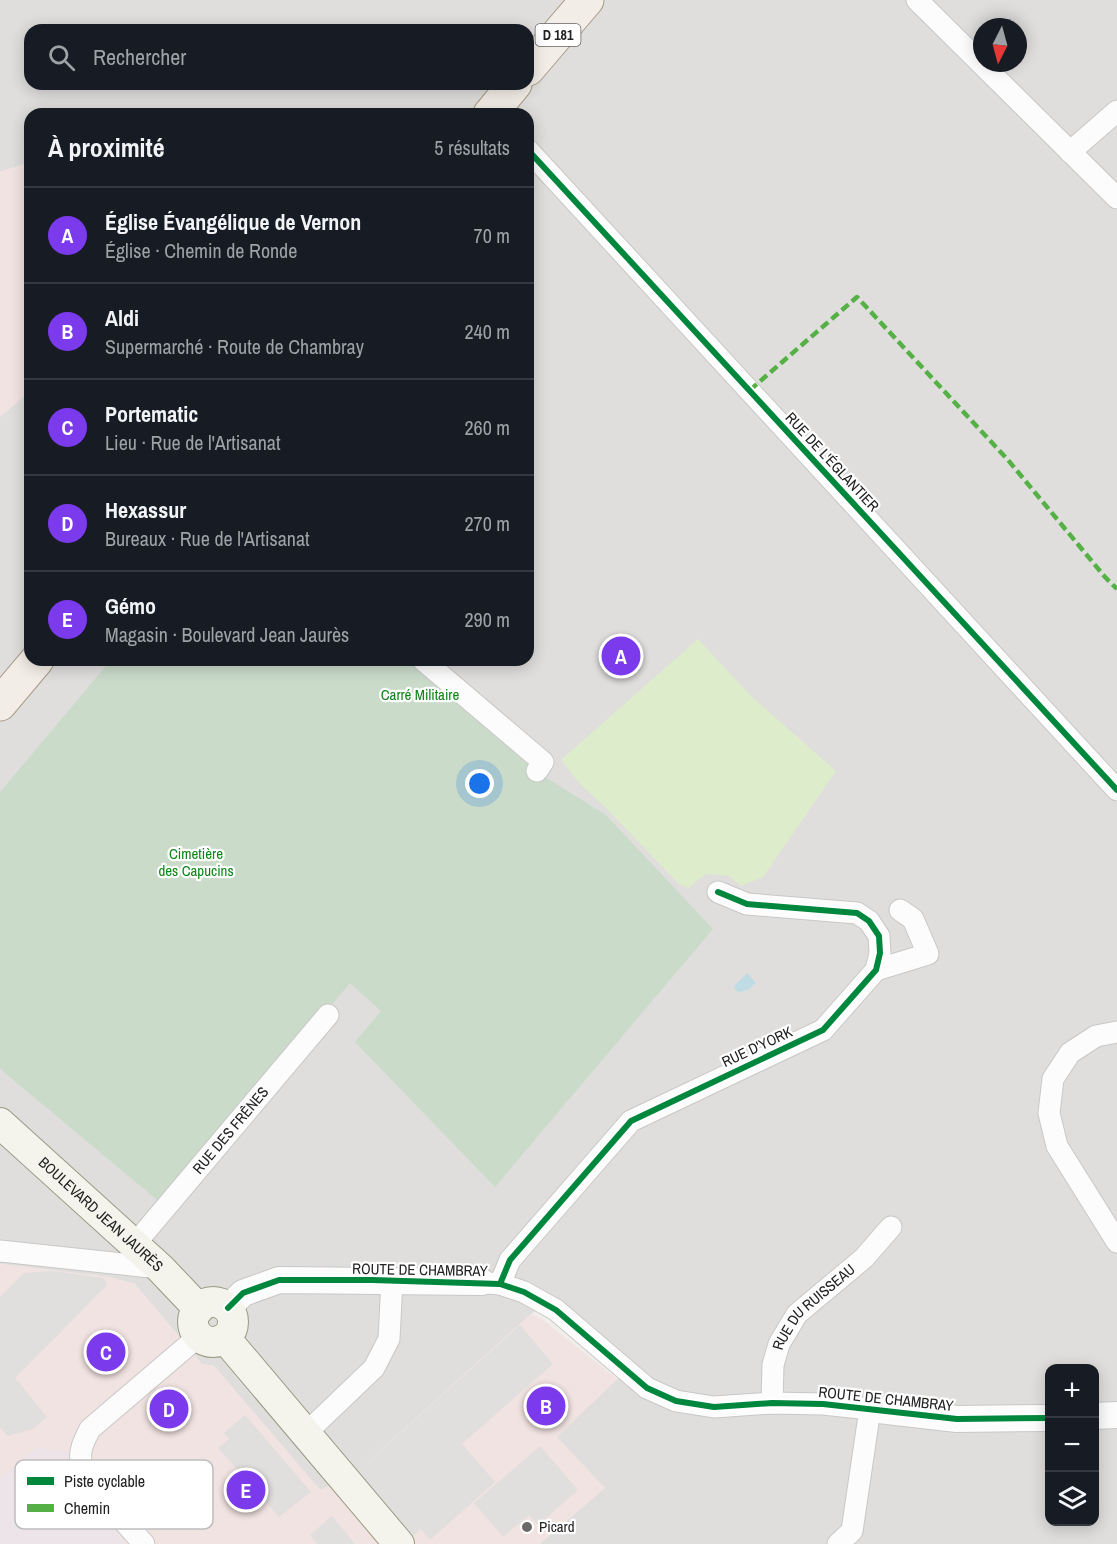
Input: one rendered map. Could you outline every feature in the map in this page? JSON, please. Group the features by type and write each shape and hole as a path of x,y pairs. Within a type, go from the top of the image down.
{"main road":[{"name":"D 181","path":"534,62 587,0"},
{"path":"496,108 510,90"},
{"path":"0,704 32,666"},
{"name":"BOULEVARD JEAN JAURÈS","path":"0,1123 160,1268 213,1323 399,1544"}],"street":[{"path":"917,0 1117,198"},
{"path":"1070,152 1117,111"},
{"name":"RUE DE L'ÉGLANTIER","path":"534,157 1117,790"},
{"path":"430,666 543,762 537,771"},
{"path":"718,892 747,904 857,913 869,921 879,936 880,953 876,970"},
{"path":"876,970 928,954 913,919 900,910"},
{"name":"RUE D'YORK","path":"491,1283 631,1121 822,1030 876,970"},
{"name":"RUE DES FRÊNES","path":"134,1245 328,1015"},
{"path":"1117,1032 1096,1036 1070,1053 1053,1079 1049,1113 1057,1146 1117,1242"},
{"name":"RUE DU RUISSEAU","path":"772,1403 773,1365 779,1344 797,1314 864,1258 891,1227"},
{"path":"0,1251 160,1268"},
{"name":"ROUTE DE CHAMBRAY","path":"213,1323 243,1293 279,1280 491,1283 524,1292 556,1310 647,1388 676,1401 714,1407 772,1403 823,1404 957,1419 1045,1418"},
{"path":"305,1434 374,1368 389,1339 392,1280"},
{"path":"81,1460 81,1447 90,1429 213,1323"},
{"path":"848,1540 870,1409"},
{"path":"1099,1416 1117,1414"},
{"path":"131,1529 144,1544"}],"shaded area":[{"path":"0,0 1117,0 1117,1544 539,1544 556,1437 617,1379 633,1370 552,1298 531,1314 352,1476 320,1490 214,1366 202,1364 135,1284 109,1277 0,1264 0,417 24,396 24,666 534,666 534,108 24,108 24,164 0,172"},
{"path":"24,164 24,396 0,417 0,172"},
{"path":"0,1264 109,1277 135,1284 202,1364 214,1366 320,1490 352,1476 531,1314 542,1319 617,1379 557,1437 605,1488 540,1544 126,1544 113,1529 213,1529 213,1460 72,1460 71,1453 52,1460 15,1460 15,1474 0,1479"},
{"path":"52,1271 104,1278 107,1285 15,1378 47,1417 33,1429 8,1436 0,1427 0,1297 24,1273"},
{"path":"520,1325 553,1364 462,1444 495,1482 430,1540 421,1529 409,1540 352,1476"},
{"path":"245,1415 311,1492 279,1517 218,1448 229,1439 224,1433"},
{"path":"540,1446 578,1490 538,1525 529,1515 503,1537 474,1503"},
{"path":"37,1447 71,1453 73,1460 22,1460"},
{"path":"15,1466 15,1529 113,1529 126,1544 0,1544 0,1479"},
{"path":"332,1516 355,1544 317,1544 310,1535"}],"green space":[{"path":"698,639 751,696 836,771 763,877 741,886 729,876 706,874 688,888 679,884 581,785 561,760"},
{"name":"Cimetière des Capucins","path":"106,666 419,666 528,757 529,767 606,815 713,929 495,1187 355,1042 381,1011 350,983 163,1205 0,1069 0,792"}],"water":[{"path":"747,973 756,983 748,990 736,991 734,986"}],"marked path":[{"path":"750,390 857,297 1008,460 1117,589"}],"cycle path":[{"path":"534,157 1117,790"},
{"path":"500,1284 510,1260 631,1121 823,1030 876,970 880,953 879,936 869,921 857,913 747,904 718,892"},
{"path":"228,1308 243,1293 279,1280 500,1284 524,1292 556,1310 647,1388 676,1401 714,1407 772,1403 823,1404 957,1419 1045,1418"}],"place":[{"name":"Église Évangélique de Vernon","path":"621,656"},
{"name":"Portematic","path":"106,1352"},
{"name":"Aldi","path":"546,1406"},
{"name":"Hexassur","path":"169,1409"},
{"name":"Gémo","path":"246,1490"},
{"name":"Picard","path":"527,1527"}],"park label":[{"name":"Carré Militaire","path":"420,695"}]}
